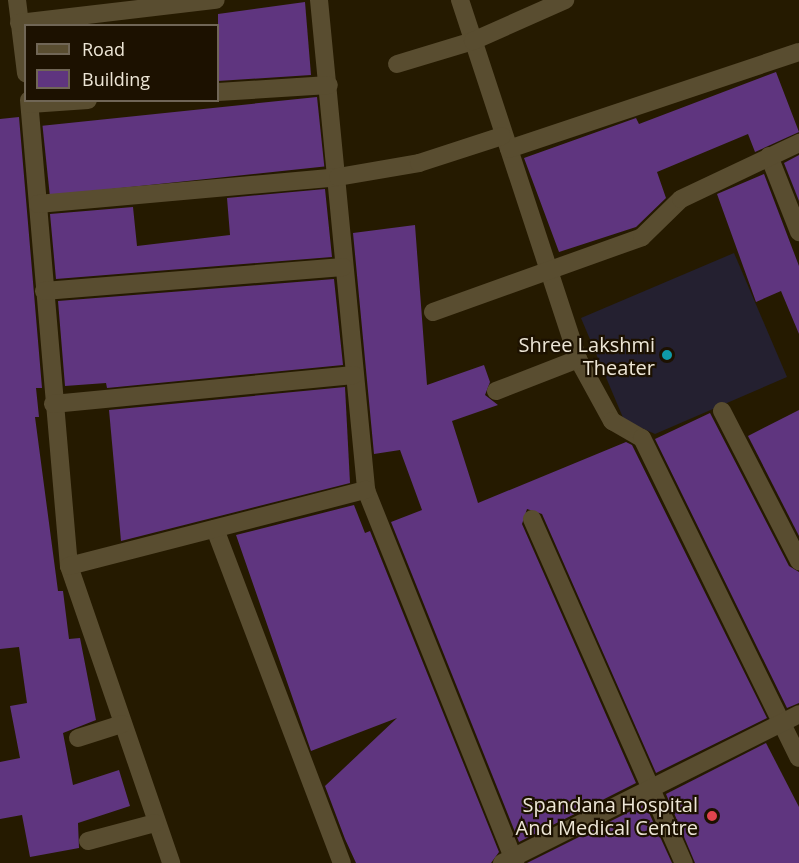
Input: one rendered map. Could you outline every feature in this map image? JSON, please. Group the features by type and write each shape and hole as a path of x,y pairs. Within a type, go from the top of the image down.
{"street":[{"path":"17,0 24,59"},
{"path":"19,23 216,0"},
{"path":"319,0 338,177 343,267 366,490 510,861 791,718"},
{"path":"460,0 578,359 612,421 642,438 791,718 799,758"},
{"path":"397,64 473,41 566,0"},
{"path":"38,204 338,177 419,163 506,142 799,52"},
{"path":"219,92 328,85"},
{"path":"29,102 53,404 69,566 155,823 171,863"},
{"path":"433,312 642,237 681,199 799,143"},
{"path":"769,156 799,231"},
{"path":"44,291 343,267"},
{"path":"496,392 578,359"},
{"path":"53,404 354,375"},
{"path":"722,411 799,561"},
{"path":"69,566 366,490"},
{"path":"532,519 684,863"},
{"path":"215,529 342,863"},
{"path":"78,738 122,724"},
{"path":"88,841 155,823"}],"shaded area":[{"path":"734,253 787,377 655,434 624,420 581,318"}],"building":[{"path":"305,2 311,75 219,81 218,14"},
{"path":"776,72 799,132 755,152 748,134 657,172 666,198 636,227 559,252 524,158 636,118 639,124"},
{"path":"317,97 324,167 50,195 43,126"},
{"path":"19,117 42,388 36,388 39,417 35,417 58,591 63,591 69,639 80,638 96,720 63,733 73,785 119,770 130,806 78,823 79,848 30,857 22,815 0,819 0,762 20,758 10,706 27,703 19,647 0,649 0,119"},
{"path":"799,155 799,201 784,163"},
{"path":"764,174 799,266 799,334 781,291 756,302 717,194"},
{"path":"325,189 332,257 56,279 50,214 133,207 137,246 230,235 227,198"},
{"path":"415,225 427,385 484,365 490,382 485,395 498,405 452,421 478,503 626,442 632,445 767,718 656,773 542,514 527,509 522,524 636,783 519,842 391,522 422,510 400,450 374,454 353,233"},
{"path":"334,279 343,365 107,388 106,383 65,386 58,301"},
{"path":"345,387 350,483 121,541 109,410"},
{"path":"799,410 799,536 748,436"},
{"path":"710,413 789,566 799,572 799,703 787,708 655,439"},
{"path":"354,505 365,533 370,531 499,852 491,863 356,863 325,786 397,718 311,751 236,535"},
{"path":"766,743 799,807 799,863 695,863 666,794"},
{"path":"645,804 672,863 527,863"}],"place":[{"name":"Shree Lakshmi Theater","path":"667,355"},
{"name":"Spandana Hospital And Medical Centre","path":"712,816"}]}
